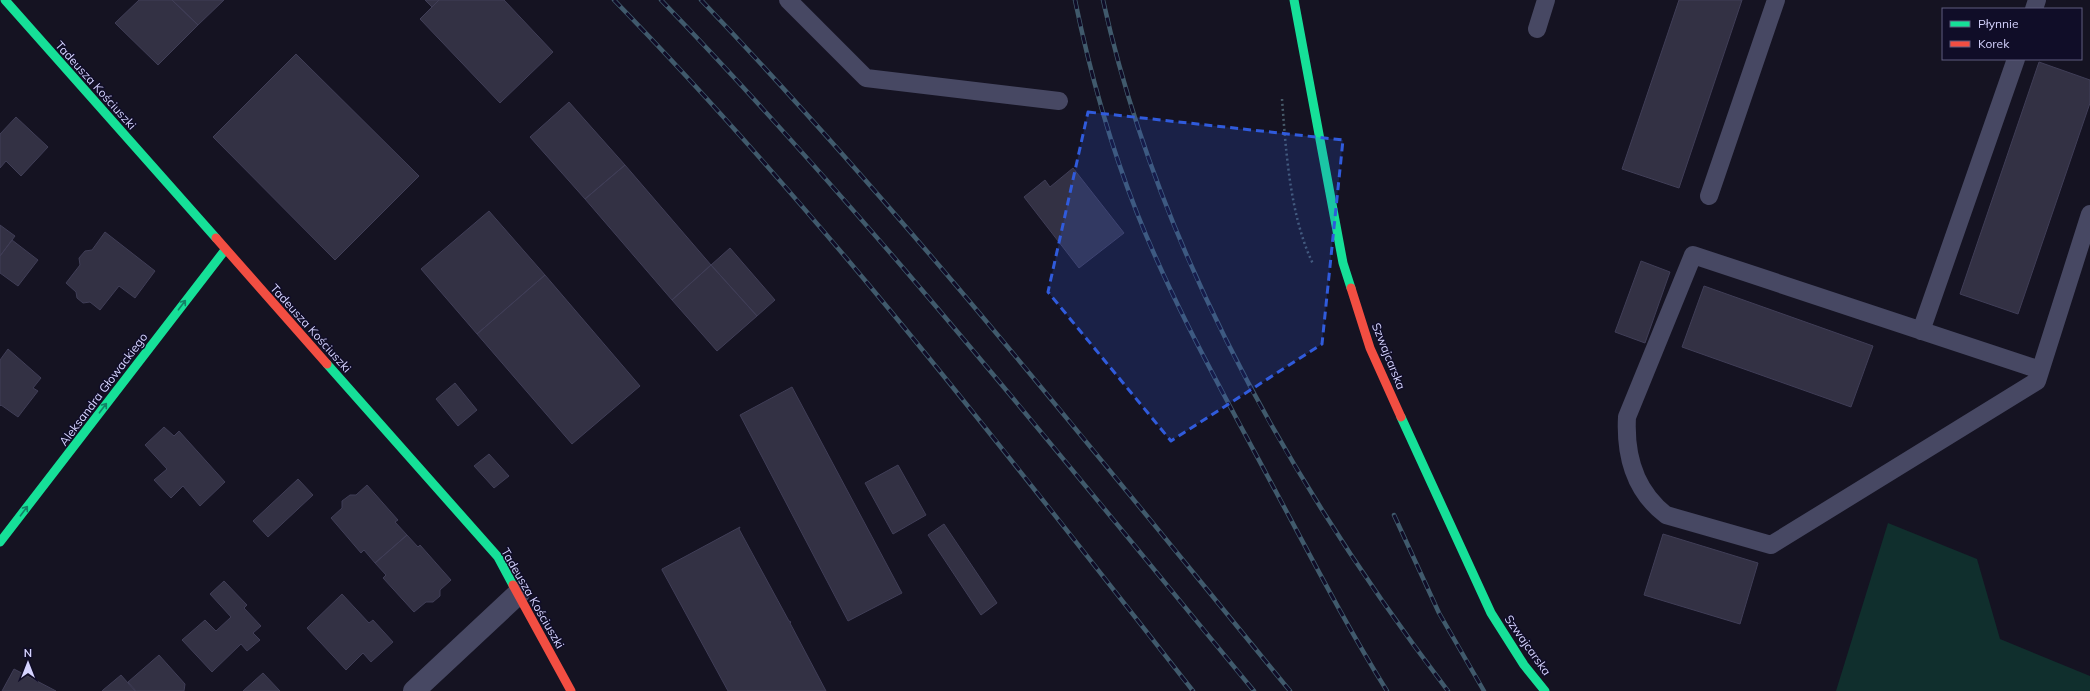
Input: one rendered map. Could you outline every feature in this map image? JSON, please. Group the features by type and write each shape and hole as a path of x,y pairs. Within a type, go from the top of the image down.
{"street":[{"name":"Tadeusza Kościuszki","path":"5,0 498,558 519,593 571,691"},
{"name":"Szwajcarska","path":"1294,0 1343,263 1370,348 1491,613 1524,664 1545,691"},
{"name":"Aleksandra Głowackiego","path":"0,542 225,250"},
{"path":"414,691 519,593"}],"lane":[{"path":"788,0 866,78 1059,101"},
{"path":"1537,29 1546,0"},
{"path":"1709,196 1776,0"},
{"path":"1921,331 2016,60"},
{"path":"2040,370 1693,255 1627,417 1626,438 1629,457 1635,476 1653,505 1666,515 1771,545 2037,381 2090,214"}],"highlighted area":[{"path":"1088,112 1343,140 1322,344 1171,441 1048,292"}],"green space":[{"path":"1888,523 1977,559 2000,639 2090,676 2090,691 1836,691"}],"building":[{"path":"139,0 172,0 198,25 158,65 115,23"},
{"path":"172,0 224,0 198,25"},
{"path":"425,0 439,0 432,7"},
{"path":"439,0 504,0 553,52 500,103 420,19"},
{"path":"1679,0 1742,0 1679,188 1622,169"},
{"path":"296,54 419,176 335,260 213,137"},
{"path":"2039,62 2090,80 2090,103 2018,314 1960,294"},
{"path":"569,102 625,165 585,199 530,137"},
{"path":"16,117 48,147 21,176 6,161 0,168 0,134"},
{"path":"625,165 711,265 672,300 585,199"},
{"path":"1073,168 1124,233 1079,268 1024,197 1045,180 1050,187"},
{"path":"489,211 545,275 477,334 421,269"},
{"path":"0,225 15,236 0,256"},
{"path":"105,232 155,271 135,298 119,286 100,310 90,302 83,303 77,298 76,292 66,283 80,265 79,258 85,251 92,250"},
{"path":"12,240 38,260 18,286 0,273 0,256"},
{"path":"730,248 775,300 757,316 711,265"},
{"path":"1641,261 1670,272 1645,343 1615,332"},
{"path":"711,265 757,316 717,351 672,300"},
{"path":"545,275 640,386 572,444 477,334"},
{"path":"1704,286 1873,346 1851,407 1682,347"},
{"path":"8,349 41,378 33,388 38,391 18,417 1,405 0,406 0,360"},
{"path":"455,383 477,410 458,426 436,399"},
{"path":"792,387 902,593 848,621 740,415"},
{"path":"164,427 174,436 179,431 225,482 200,506 183,486 171,498 154,480 167,469 145,445"},
{"path":"489,454 509,476 494,488 474,466"},
{"path":"898,465 926,515 893,534 865,483"},
{"path":"298,479 313,495 268,537 253,521"},
{"path":"367,485 398,520 395,522 407,535 375,563 364,550 361,553 331,518 342,508 342,501 350,495 356,495"},
{"path":"944,524 997,603 981,615 928,535"},
{"path":"740,527 739,529 789,621 791,622 790,623 826,691 728,691 662,570"},
{"path":"1663,534 1758,563 1740,624 1644,595"},
{"path":"407,535 418,547 420,545 451,580 440,590 440,596 433,602 426,602 414,612 383,578 386,575 375,563"},
{"path":"224,581 247,605 244,608 261,626 253,633 260,640 247,651 241,644 212,672 182,640 205,620 216,631 231,617 210,594"},
{"path":"342,594 369,623 373,620 393,642 371,662 363,653 346,670 307,628"},
{"path":"159,655 185,684 184,691 136,691 128,682"},
{"path":"14,669 56,691 2,691"},
{"path":"263,673 280,691 243,691"},
{"path":"121,675 135,691 102,691 103,690"}],"railway":[{"path":"614,0 692,82 840,251 1054,513 1193,691"},
{"path":"661,0 816,167 890,253 1037,427 1254,691"},
{"path":"701,0 854,167 929,253 1074,427 1290,691"},
{"path":"1075,0 1087,54 1109,135 1137,213 1166,281 1216,380 1311,558 1387,691"},
{"path":"1103,0 1128,94 1159,186 1196,276 1238,364 1285,449 1336,532 1391,613 1448,691"},
{"path":"1394,515 1439,613 1484,691"}],"traffic: fast":[{"path":"5,0 216,238"},
{"path":"1294,0 1343,263 1351,288"},
{"path":"0,542 225,250"},
{"path":"327,364 498,557 513,585"},
{"path":"1401,417 1491,613 1524,665 1545,691"}],"traffic: jam":[{"path":"216,238 327,364"},
{"path":"1351,288 1370,348 1401,417"},
{"path":"513,585 571,691"}]}
